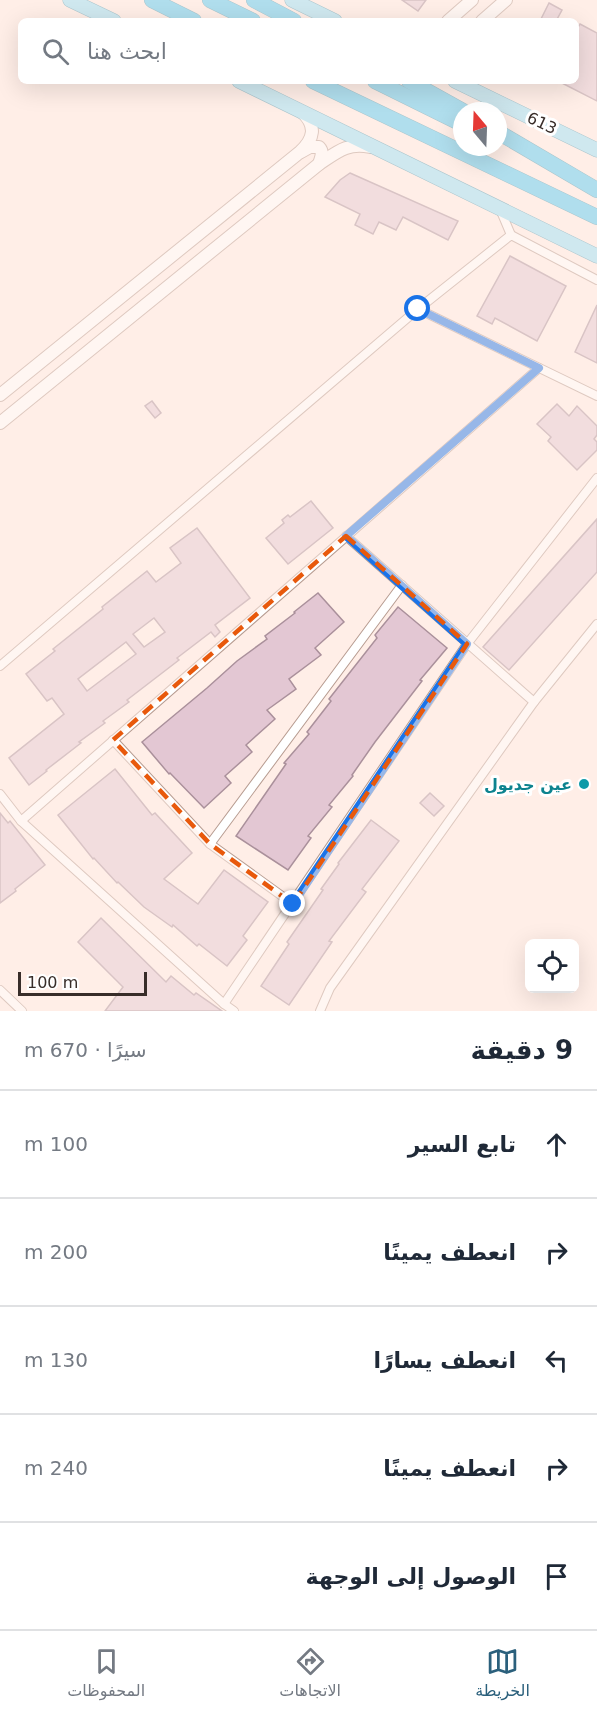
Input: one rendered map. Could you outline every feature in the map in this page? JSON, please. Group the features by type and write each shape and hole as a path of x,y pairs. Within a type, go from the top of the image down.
{"highway":[{"path":"152,0 188,18"},
{"path":"210,0 247,18"},
{"path":"254,0 288,18"},
{"path":"319,84 597,217"},
{"path":"381,84 453,120"},
{"path":"414,84 453,105"},
{"path":"507,137 597,190"},
{"path":"507,145 597,190"}],"main road":[{"path":"70,0 108,18"},
{"path":"292,0 329,18"},
{"path":"245,84 597,256"},
{"name":"613","path":"461,84 597,150"}],"street":[{"path":"451,18 472,0"},
{"path":"485,18 506,0"},
{"path":"473,84 480,94"},
{"path":"0,395 300,152 307,145 312,124 299,110"},
{"path":"0,423 319,164 347,147 359,145 380,149"},
{"path":"300,152 310,147 319,147 322,152 319,164"},
{"path":"500,209 511,235 597,280"},
{"path":"0,666 418,309 511,235"},
{"path":"418,309 597,396"},
{"path":"21,821 539,368"},
{"path":"224,1004 467,644 597,478"},
{"path":"346,536 534,702"},
{"path":"210,844 402,585"},
{"path":"320,1011 330,988 534,702 597,624"},
{"path":"113,740 210,844 293,904"},
{"path":"0,794 21,821 234,1011"},
{"path":"0,990 22,1011"}],"highlighted area":[{"path":"346,536 467,644 293,904 210,844 113,740"}],"building":[{"path":"402,0 426,0 418,11"},
{"path":"549,3 562,10 558,18 542,18"},
{"path":"580,24 597,33 597,101 564,84 579,84"},
{"path":"350,173 458,221 448,240 403,217 396,230 379,222 373,234 355,225 360,214 325,197 340,180"},
{"path":"510,256 566,286 537,341 495,318 492,324 477,316"},
{"path":"597,305 597,363 575,352"},
{"path":"152,401 161,413 155,418 145,406"},
{"path":"557,404 569,416 577,406 597,426 597,435 594,439 597,442 597,450 577,470 548,441 551,437 537,424"},
{"path":"311,501 333,528 288,564 266,538 284,523 282,520 288,515 290,517"},
{"path":"597,519 597,572 509,670 483,647"},
{"path":"197,528 250,598 215,625 220,632 215,637 211,632 177,658 179,660 127,700 129,702 103,721 105,723 29,785 9,758 64,714 52,698 47,701 26,674 147,571 156,582 181,563 170,548","holes":["154,618 165,632 144,647 133,634","126,642 136,654 87,691 78,679"]},
{"path":"318,593 344,622 315,648 321,655 289,679 296,689 267,710 275,719 246,745 252,752 225,776 231,783 204,808 169,774 142,742 237,661 267,639 265,636"},
{"path":"398,607 447,648 420,680 422,681 375,742 353,776 329,805 332,807 308,836 311,838 288,870 236,836 286,764 284,763 309,734 307,732 331,701 329,699 377,638 375,635"},
{"path":"115,769 152,815 155,813 192,853 164,879 198,904 224,870 268,902 243,936 247,940 227,966 199,944 197,946 173,925 172,927 144,907 117,883 93,859 58,815"},
{"path":"430,793 444,806 434,816 420,803"},
{"path":"0,813 8,823 10,821 45,865 0,903"},
{"path":"371,820 399,841 362,889 366,892 329,941 332,942 289,1005 261,986 338,863"},
{"path":"101,918 166,982 171,976 194,995 196,993 222,1011 105,1011 123,987 78,942"}],"place":[{"name":"عين جديول","path":"584,784"}],"route":[{"path":"293,904 467,644 346,536 539,368 418,309"}]}
